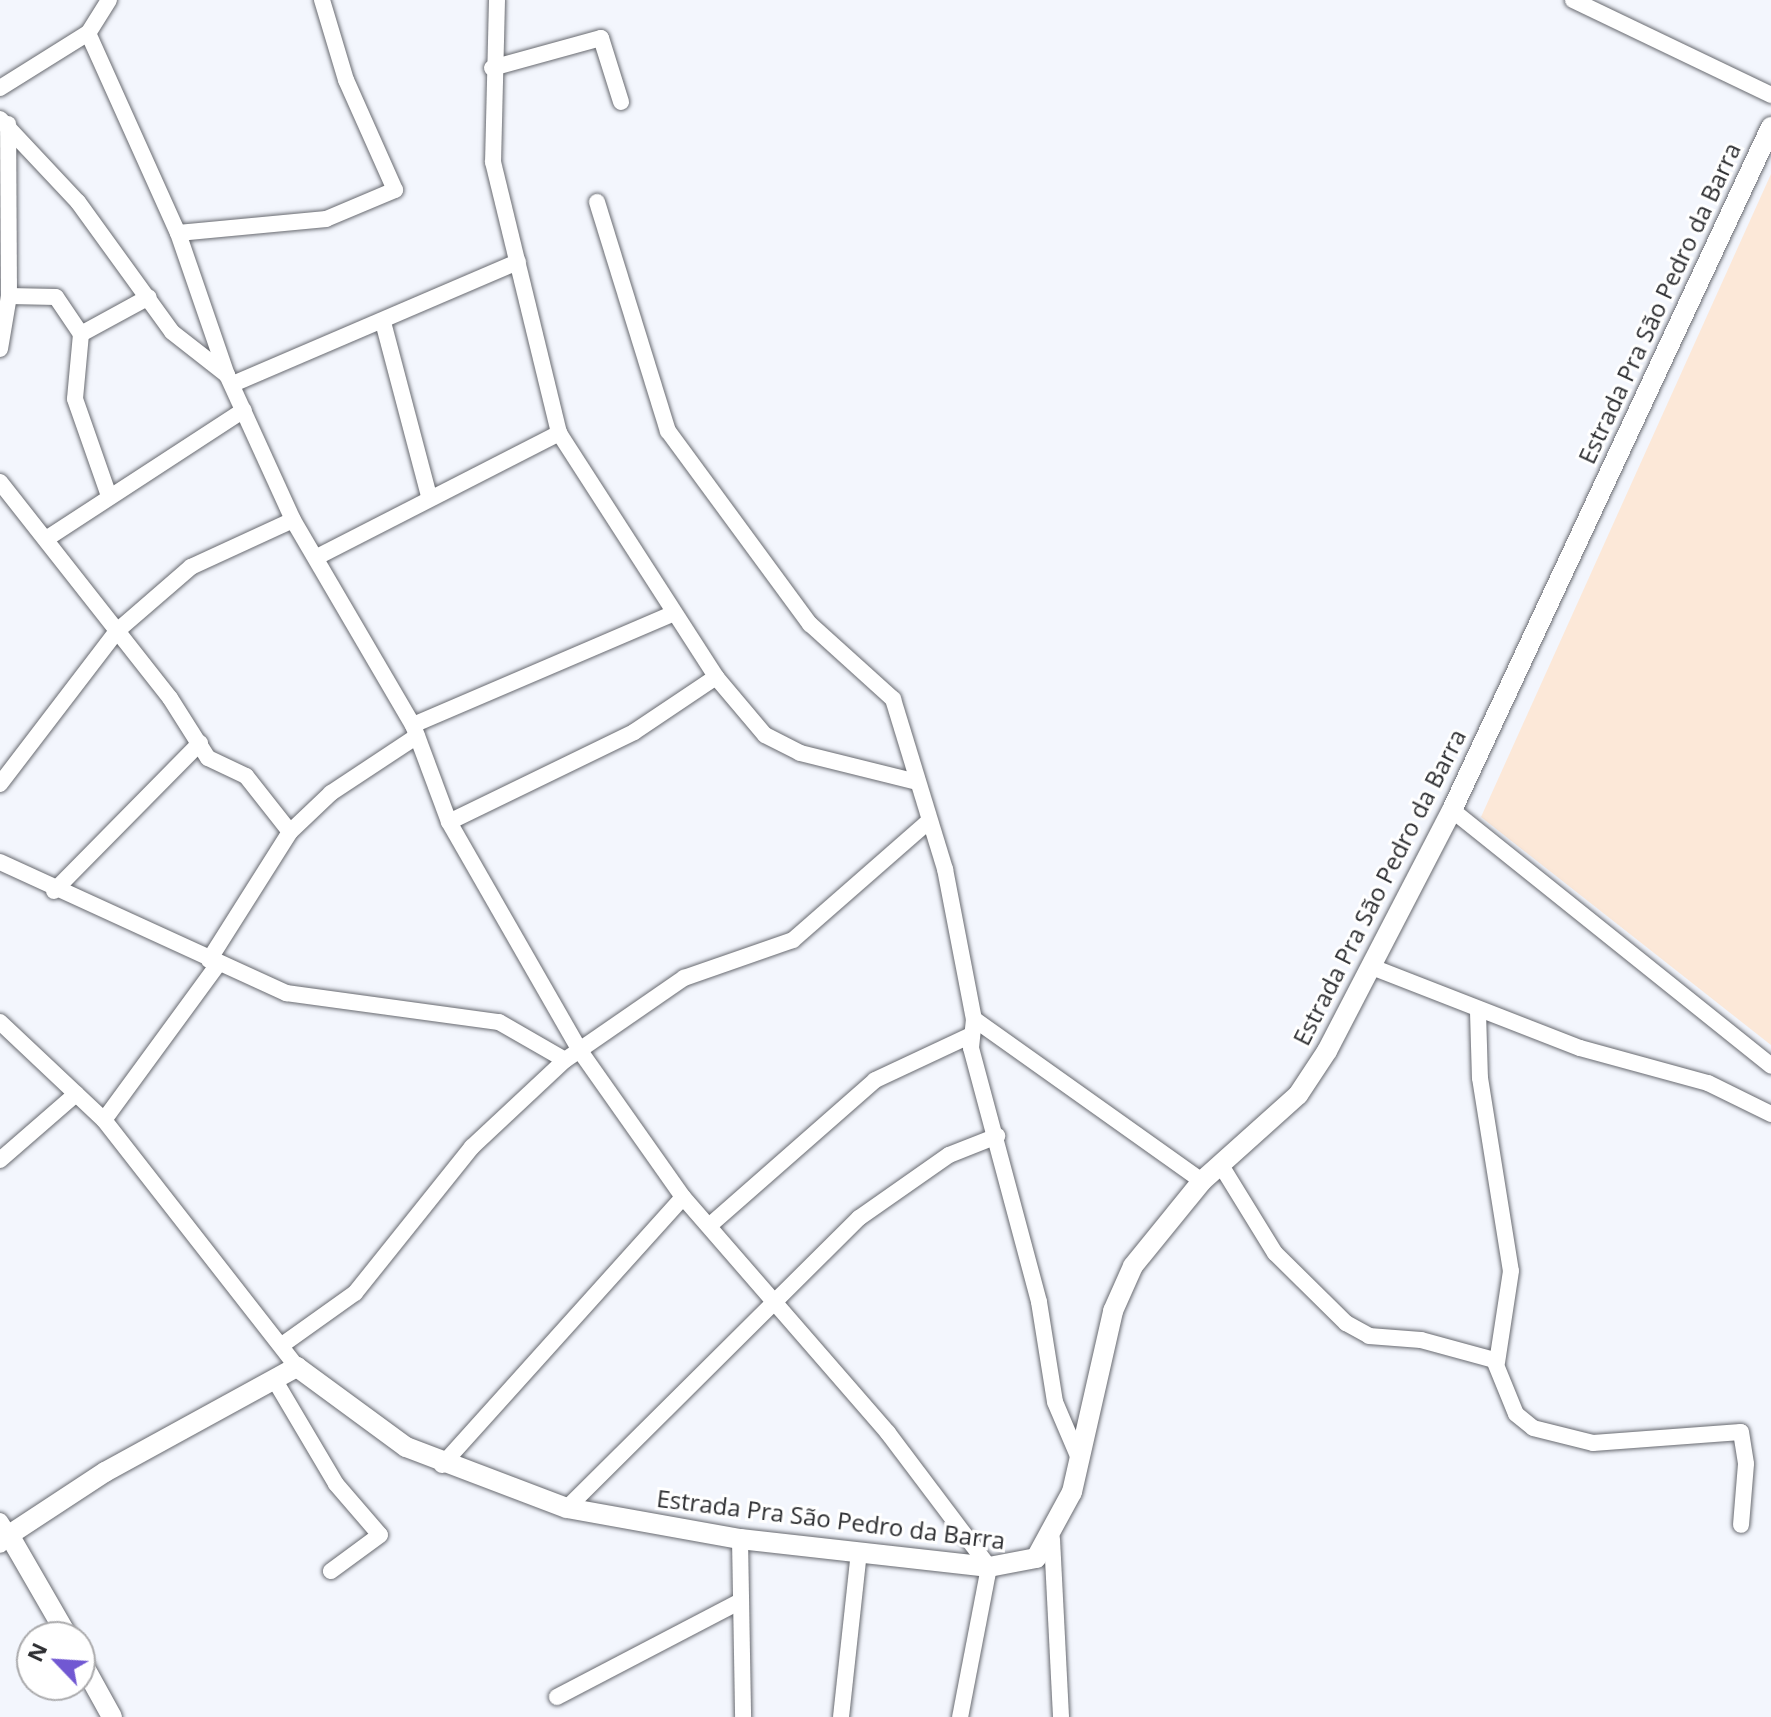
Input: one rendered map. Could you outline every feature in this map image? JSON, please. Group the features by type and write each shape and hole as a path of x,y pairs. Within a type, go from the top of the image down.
{"street":[{"path":"0,88 88,33 109,0"},
{"path":"178,233 326,219 395,190 342,69 322,0"},
{"path":"497,0 492,68 493,162 559,433 716,677 780,746 917,782"},
{"path":"1573,0 1771,95"},
{"path":"88,33 178,233 230,380 293,520 319,556 415,730 449,822 572,1056 683,1197 888,1433 989,1567 960,1717"},
{"path":"492,68 601,38 621,102"},
{"path":"4,122 149,297 185,346 230,380"},
{"path":"0,349 9,296 4,122"},
{"name":"Estrada Pra São Pedro da Barra","path":"297,1367 368,1423 442,1465 567,1508 740,1539 989,1567 1024,1564 1052,1539 1078,1456 1122,1288 1156,1230 1202,1181 1222,1167 1298,1095 1372,967 1452,810 1771,127"},
{"path":"597,202 668,431 810,624 893,699 929,821 997,1136 1039,1302 1055,1402 1078,1456"},
{"path":"230,380 383,322 518,262"},
{"path":"9,296 56,297 81,334 75,399 109,496"},
{"path":"81,334 149,297"},
{"path":"383,322 429,496"},
{"path":"46,539 244,410"},
{"path":"319,556 429,496 559,433"},
{"path":"0,482 216,764 251,780 290,832"},
{"path":"0,784 117,631 191,567 293,520"},
{"path":"104,1120 214,962 290,832 339,787 415,730 674,613"},
{"path":"449,822 634,732 716,677"},
{"path":"54,891 200,743"},
{"path":"1452,810 1771,1066"},
{"path":"282,1345 355,1293 472,1147 572,1056 684,978 793,940 929,821"},
{"path":"0,862 54,891 304,998 499,1022 572,1056"},
{"path":"1372,967 1478,1012 1708,1083 1771,1114"},
{"path":"1478,1012 1480,1078 1511,1271 1497,1362 1519,1419 1561,1436 1646,1443 1741,1432 1746,1464 1741,1525"},
{"path":"0,1022 104,1120 297,1367 105,1472 3,1533 58,1621"},
{"path":"973,1027 1202,1181"},
{"path":"709,1226 875,1080 973,1027"},
{"path":"0,1160 76,1094"},
{"path":"567,1508 773,1301 885,1197 949,1155 997,1136"},
{"path":"1222,1167 1275,1253 1356,1331 1497,1362"},
{"path":"442,1465 683,1197"},
{"path":"274,1379 336,1484 380,1535 331,1571"},
{"path":"740,1539 743,1717"},
{"path":"1052,1539 1061,1717"},
{"path":"841,1717 859,1552"},
{"path":"557,1697 739,1602"},
{"path":"96,1688 112,1717"}],"shaded area":[{"path":"1771,174 1771,1045 1481,817"}]}
